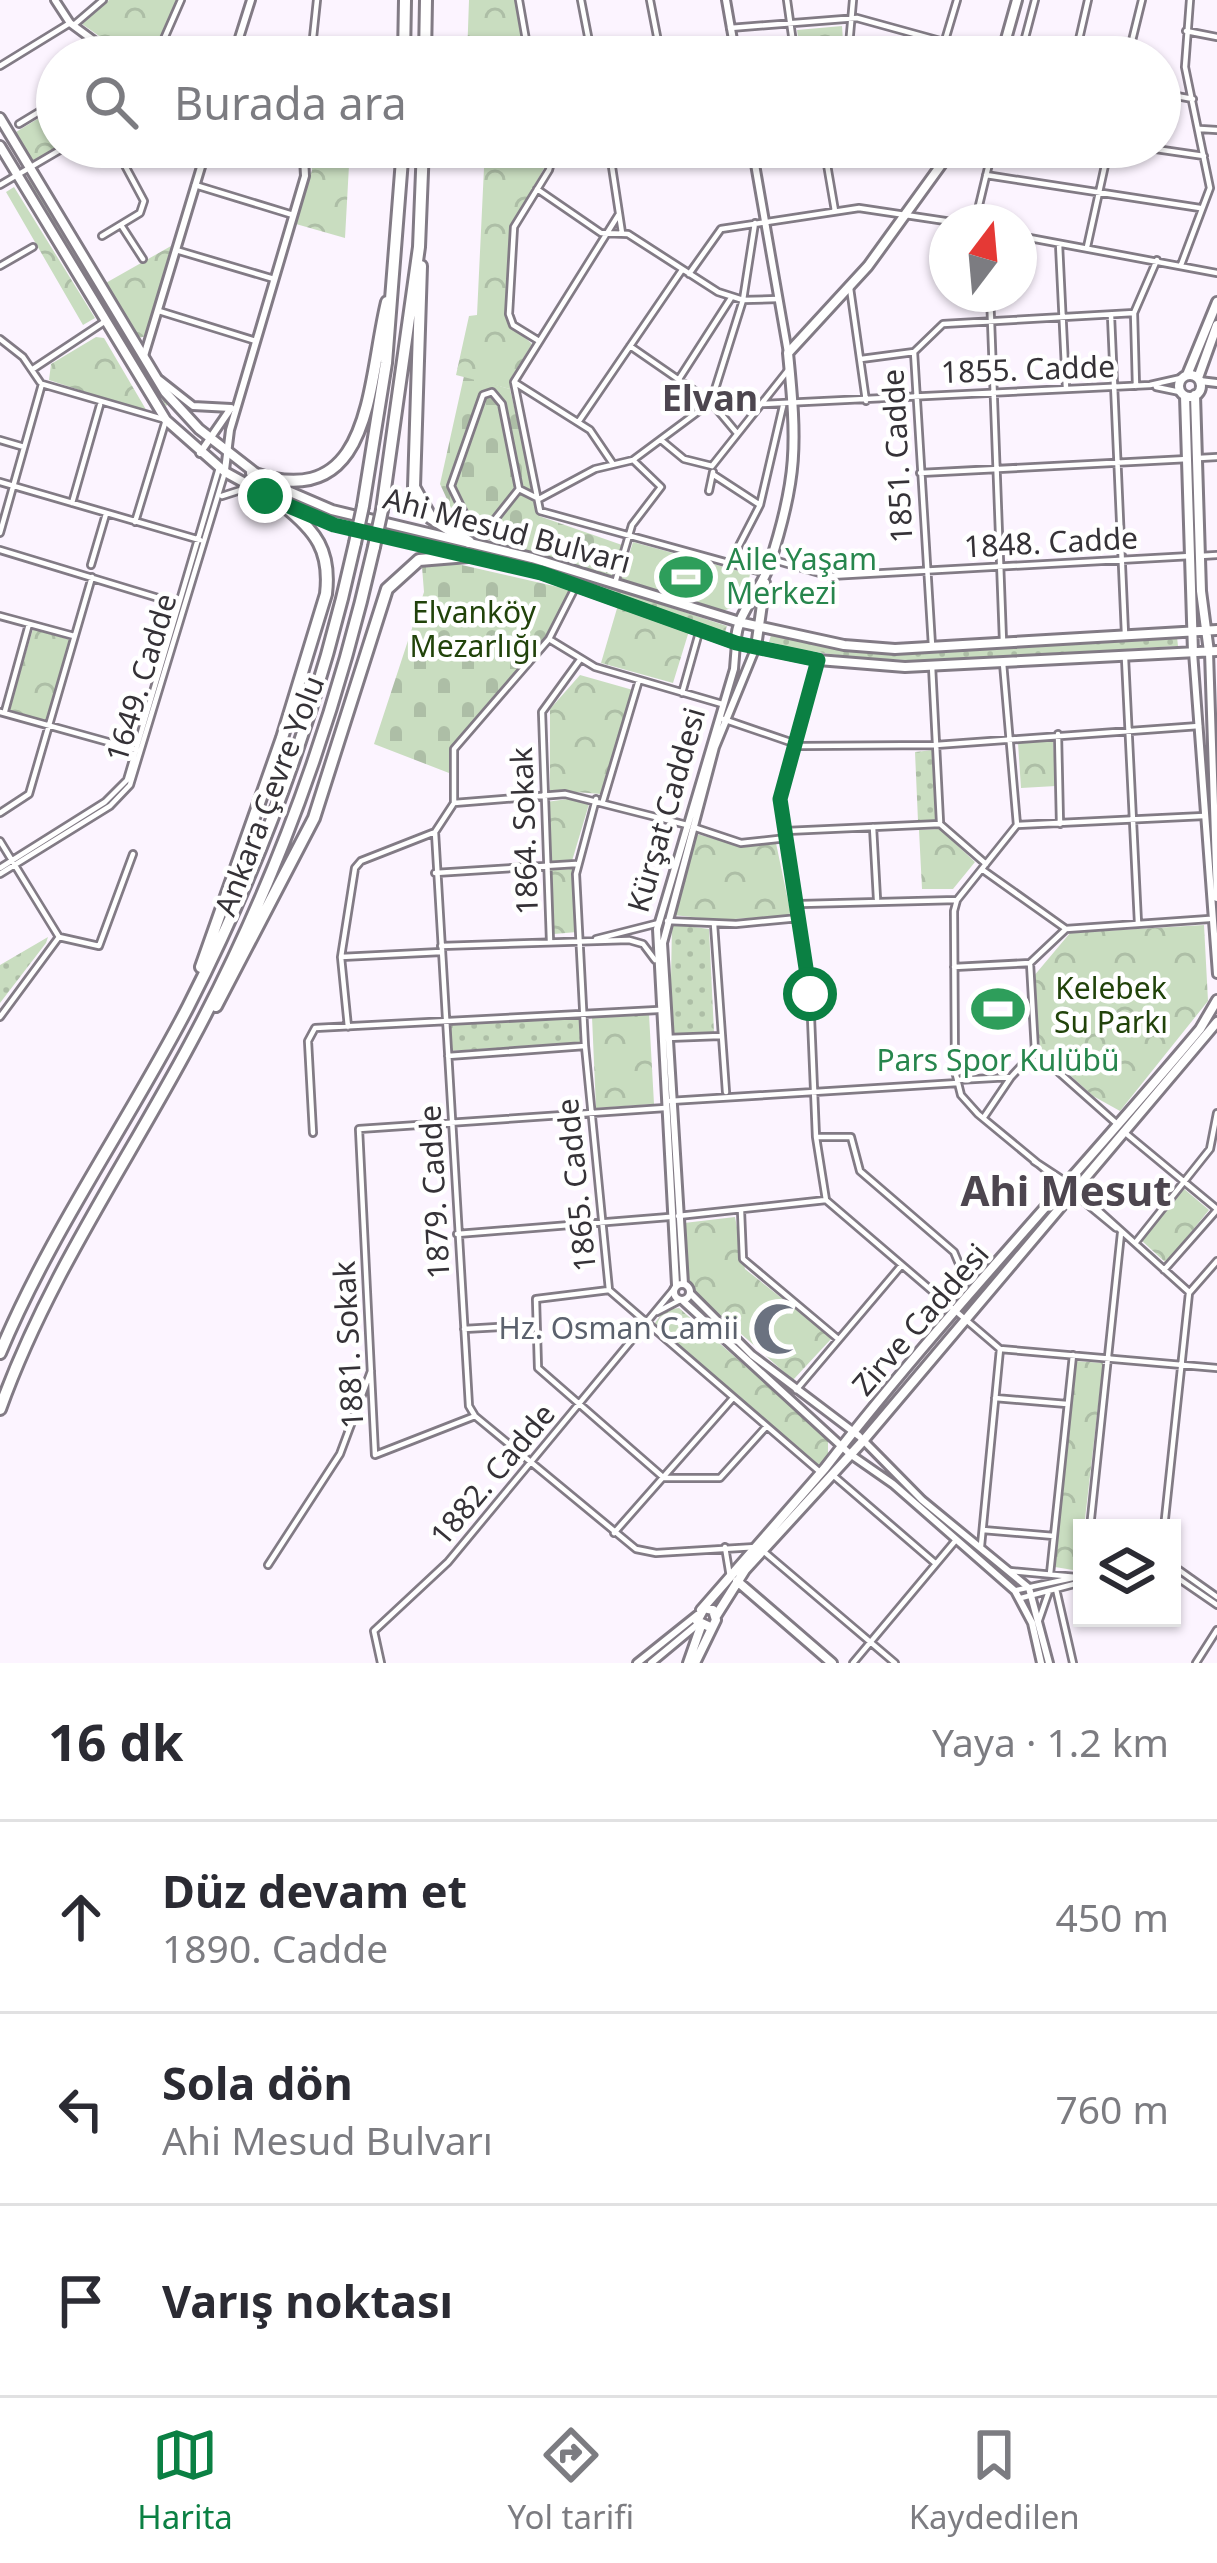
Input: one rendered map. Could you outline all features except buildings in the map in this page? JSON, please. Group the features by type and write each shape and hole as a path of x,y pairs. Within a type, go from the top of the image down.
{"highway":[{"path":"405,36 406,0"},
{"path":"425,36 426,0"},
{"name":"Ankara Çevre Yolu","path":"0,1353 65,1221 186,1010 283,791 363,506 394,269 401,168"},
{"name":"Ankara Çevre Yolu","path":"0,1409 59,1272 190,1044 255,911 305,786 340,680 382,510 419,247 422,168"},
{"path":"419,247 422,326 414,487 431,518 469,549"},
{"path":"252,472 302,484 326,477 346,459 358,434 394,269"},
{"path":"186,1010 282,739 326,594 325,551 304,521 283,505"},
{"path":"190,1044 235,976 305,839 340,747 387,589 419,560 469,549"}],"main road":[{"path":"1007,36 1017,0"},
{"name":"Ahi Mesud Bulvarı","path":"0,118 152,374 228,454 252,472 320,506 577,584 736,643 818,660 932,665 1213,652"},
{"name":"Ahi Mesud Bulvarı","path":"0,146 166,420 222,470 283,505 334,525 469,549 615,583 739,622 853,646 1212,630"},
{"path":"788,353 850,288 941,168"},
{"path":"1193,652 1189,630 1196,556 1191,386 1217,302"},
{"path":"1191,386 1217,325"},
{"name":"Kürşat Caddesi","path":"736,643 739,622 771,559 797,460 788,406 788,353"},
{"path":"1196,556 1213,652"},
{"name":"Kürşat Caddesi","path":"755,647 766,573"},
{"name":"Zirve Caddesi","path":"1121,1128 1200,1029 1217,1000"},
{"name":"Zirve Caddesi","path":"692,1663 701,1620 734,1579 825,1473 863,1441 1068,1188 1217,1022"},
{"name":"Zirve Caddesi","path":"825,1473 839,1443 961,1315"},
{"path":"734,1579 832,1663"},
{"name":"Zirve Caddesi","path":"701,1620 716,1616 734,1579"},
{"path":"701,1620 710,1609 716,1616"}],"street":[{"path":"55,0 71,25 86,36"},
{"path":"52,36 103,0"},
{"path":"165,36 181,0"},
{"path":"240,0 250,2 242,36"},
{"path":"313,36 317,0"},
{"path":"520,0 526,36"},
{"path":"581,0 588,36"},
{"path":"650,0 657,36"},
{"path":"726,0 732,36"},
{"path":"787,0 792,36"},
{"path":"849,36 854,0"},
{"path":"946,36 958,0"},
{"path":"1026,36 1035,0"},
{"path":"1080,36 1088,0"},
{"path":"1133,36 1142,0"},
{"path":"1181,265 1213,188 1185,67 1190,0"},
{"path":"730,28 849,19 922,36"},
{"path":"1186,31 1217,37"},
{"path":"0,66 36,45"},
{"path":"1181,97 1193,99"},
{"path":"19,124 36,114"},
{"path":"1200,129 1217,130"},
{"path":"1181,153 1204,156"},
{"path":"0,185 36,164"},
{"path":"102,236 140,213 144,201 126,168"},
{"path":"143,359 200,168"},
{"path":"222,470 306,168"},
{"path":"539,340 513,325 508,314 514,227 546,168"},
{"path":"612,168 622,233"},
{"name":"Kürşat Caddesi","path":"754,168 760,223 788,353"},
{"path":"828,168 835,211"},
{"path":"979,204 988,168"},
{"path":"1087,247 1104,168"},
{"path":"986,175 1201,208"},
{"path":"195,185 293,215"},
{"path":"537,189 608,236 622,233 731,298 778,299"},
{"path":"579,422 629,346 722,229 868,208 929,218"},
{"path":"620,214 514,382 539,499 546,515 766,573"},
{"path":"539,499 613,464 633,460 711,402 743,300 760,223"},
{"path":"121,225 143,259"},
{"path":"1037,240 1217,273"},
{"path":"1059,244 1066,389"},
{"path":"0,266 33,247"},
{"path":"176,250 275,279"},
{"path":"1136,386 1134,313 1157,260"},
{"path":"850,288 866,401"},
{"path":"679,379 731,298"},
{"path":"159,311 256,341"},
{"path":"991,312 1003,640"},
{"name":"1851. Cadde","path":"932,646 914,352 943,324 1134,313"},
{"path":"1111,315 1125,634"},
{"path":"33,368 104,322"},
{"path":"0,339 33,368 41,384 0,533"},
{"path":"629,346 711,402 736,432"},
{"path":"861,359 914,352"},
{"path":"709,491 713,470 736,432 789,369"},
{"path":"152,374 193,406 231,408"},
{"path":"514,382 579,422 613,464"},
{"path":"41,384 166,420 135,522"},
{"path":"1191,386 1217,384"},
{"name":"1855. Cadde","path":"1150,386 1191,386"},
{"name":"1855. Cadde","path":"764,404 1191,386"},
{"path":"492,392 502,404 519,489 498,518 481,527 471,527 457,507 453,476 473,413 483,395 492,392"},
{"path":"200,453 241,393"},
{"path":"72,503 101,403"},
{"path":"730,563 760,505 788,406"},
{"path":"0,440 24,447"},
{"path":"662,440 684,459 713,470 760,505"},
{"path":"920,473 1217,457"},
{"path":"615,583 628,538 661,487 633,460"},
{"name":"1649. Cadde","path":"0,871 110,806 130,785 218,500 222,470"},
{"name":"1649. Cadde","path":"13,863 119,791 137,750 222,470"},
{"path":"0,482 200,540"},
{"path":"218,500 233,488 250,488"},
{"path":"519,489 539,499"},
{"path":"92,565 106,514"},
{"path":"0,550 180,604"},
{"name":"1848. Cadde","path":"771,559 830,576 1217,555"},
{"path":"0,813 28,794 92,577"},
{"path":"348,1027 341,957 357,866 435,832 454,803 454,749 549,639 577,584"},
{"path":"0,616 74,636"},
{"path":"29,624 2,712 137,750"},
{"path":"682,693 700,629"},
{"path":"549,639 579,661 722,704"},
{"name":"Kürşat Caddesi","path":"668,1106 655,960 736,643"},
{"name":"Kürşat Caddesi","path":"690,826 724,719 755,647"},
{"path":"1193,652 1213,813 1217,898"},
{"path":"1213,652 1209,919 1217,974"},
{"path":"1124,653 1138,922"},
{"path":"818,660 780,799 800,918 816,1137 826,1200 1000,1349 1217,1368"},
{"name":"1864. Sokak","path":"550,941 543,707 579,661"},
{"path":"1003,661 1017,825 957,900 961,1095 1190,1292"},
{"path":"932,665 940,824 983,867 1066,929 1209,919"},
{"name":"1865. Cadde","path":"639,680 576,864 590,1115 609,1290 766,1427 937,1564"},
{"path":"724,719 792,743 936,746 1200,726"},
{"path":"1058,734 1060,824"},
{"path":"454,803 543,794 600,800 742,843 786,835 940,824"},
{"path":"1017,825 1213,813"},
{"path":"873,827 878,902"},
{"name":"1879. Cadde","path":"435,832 457,1234 475,1416"},
{"path":"0,841 59,937 99,946 133,854"},
{"path":"435,873 576,864"},
{"path":"798,904 957,900"},
{"path":"596,939 800,918"},
{"path":"714,924 727,1094"},
{"path":"955,967 1030,963 1066,929"},
{"path":"341,957 550,941 634,941 661,931"},
{"name":"Kürşat Caddesi","path":"661,931 678,1286"},
{"path":"1,1014 59,937"},
{"path":"634,941 655,960"},
{"path":"1030,963 1035,1052 1217,1209 1164,1270"},
{"path":"313,1133 308,1038 315,1028 658,1010"},
{"path":"667,1038 720,1036"},
{"path":"448,1056 585,1046"},
{"path":"983,1118 1035,1052"},
{"path":"453,1122 590,1115 727,1094 1012,1077"},
{"path":"1135,1244 1210,1149 1217,1113"},
{"name":"1881. Sokak","path":"453,1122 363,1127 357,1133 374,1368 375,1455 475,1416"},
{"path":"816,1137 851,1137 860,1171 954,1252 965,1278"},
{"path":"457,1234 826,1200"},
{"path":"741,1211 743,1259 837,1338"},
{"path":"1091,1519 1119,1230"},
{"path":"1165,1519 1190,1292 1217,1262"},
{"path":"796,1390 901,1266"},
{"path":"678,1286 796,1390 852,1431 979,1550 1031,1591 1045,1663"},
{"path":"678,1286 682,1300 850,1454 893,1484 1018,1594 1045,1663"},
{"name":"1882. Cadde","path":"381,1663 374,1631 448,1562 678,1286"},
{"path":"609,1290 542,1295 534,1304 538,1368 579,1405 664,1478 720,1478 766,1427"},
{"path":"682,1300 691,1294"},
{"name":"1882. Cadde","path":"657,1312 682,1300"},
{"path":"464,1329 534,1325"},
{"path":"979,1550 1000,1349"},
{"path":"1050,1574 1073,1355"},
{"path":"268,1565 335,1463 374,1368"},
{"path":"614,1533 733,1398"},
{"path":"995,1398 1068,1405"},
{"path":"475,1416 614,1533 646,1553 759,1549 895,1663"},
{"path":"983,1530 1054,1536"},
{"path":"854,1663 956,1540"},
{"path":"725,1547 734,1579"},
{"path":"1006,1570 1073,1577"},
{"path":"1181,1572 1217,1601"},
{"path":"1181,1579 1217,1601"},
{"path":"1018,1594 1073,1580"},
{"path":"1031,1591 1053,1590 1073,1581"},
{"path":"1040,1620 1053,1590"},
{"path":"1053,1590 1072,1663"},
{"path":"638,1663 701,1620"},
{"path":"651,1663 701,1620"},
{"path":"1196,1663 1217,1630"}],"green space":[{"path":"109,0 177,0 161,36 99,36 82,24"},
{"path":"469,0 515,0 521,36 468,36"},
{"path":"842,26 843,36 798,36 797,30"},
{"path":"36,120 36,160 32,162 16,132"},
{"path":"349,168 345,238 296,224 312,170"},
{"path":"484,168 544,168 510,229 507,321 532,344 511,378 510,389 456,375 469,316 477,315"},
{"path":"32,179 168,404 166,406 28,181"},
{"path":"14,187 95,318 83,325 6,192"},
{"path":"171,246 147,336 138,338 104,284"},
{"path":"96,337 104,338 148,413 49,380 51,364"},
{"name":"Elvanköy Mezarlığı","path":"464,376 510,389 539,516 622,545 613,576 462,532 440,484"},
{"path":"268,489 321,513 540,565 727,626 725,632 540,567 321,516"},
{"name":"Aile Yaşam Merkezi","path":"633,542 750,574 745,593 735,606 722,611 621,580"},
{"name":"Elvanköy Mezarlığı","path":"453,563 571,590 542,643 449,750 449,773 374,744 424,592 422,567"},
{"path":"618,605 689,631 673,683 601,663"},
{"path":"33,629 71,640 48,721 9,710"},
{"path":"771,635 887,654 1177,637 1178,646 921,660 819,652 769,642"},
{"path":"580,675 633,690 601,794 550,790 550,709"},
{"path":"1053,740 1056,786 1021,788 1018,743"},
{"path":"933,750 936,820 918,821 915,752"},
{"path":"568,799 589,804 572,861 550,862 546,802"},
{"path":"940,829 975,862 953,889 922,889 919,830"},
{"path":"697,834 739,846 776,843 791,915 719,920 673,915"},
{"path":"573,869 577,932 554,934 550,870"},
{"path":"672,924 709,929 714,1032 670,1035"},
{"name":"Kelebek Su Parkı","path":"1204,925 1208,1001 1120,1111 1093,1096 1040,1048 1033,977 1070,933"},
{"path":"48,937 46,943 0,1003 0,965"},
{"path":"649,1014 654,1104 596,1108 592,1017"},
{"path":"580,1017 581,1042 450,1051 450,1025"},
{"path":"1183,1188 1209,1210 1166,1263 1141,1240"},
{"path":"735,1217 745,1269 832,1338 793,1380 694,1292 684,1270 684,1223"},
{"path":"679,1308 828,1438 828,1455 818,1467 654,1324 665,1310"},
{"path":"1075,1361 1103,1363 1085,1519 1073,1519 1073,1570 1055,1567"}],"place":[{"name":"Aile Yaşam Merkezi","path":"686,577"},
{"name":"Pars Spor Kulübü","path":"998,1009"},
{"name":"Hz. Osman Camii","path":"779,1329"}],"district":[{"name":"Elvan","path":"710,398"},
{"name":"Ahi Mesut","path":"1066,1191"}],"route":[{"path":"265,496 334,525 541,573 736,643 818,660 780,799 810,994"}]}
